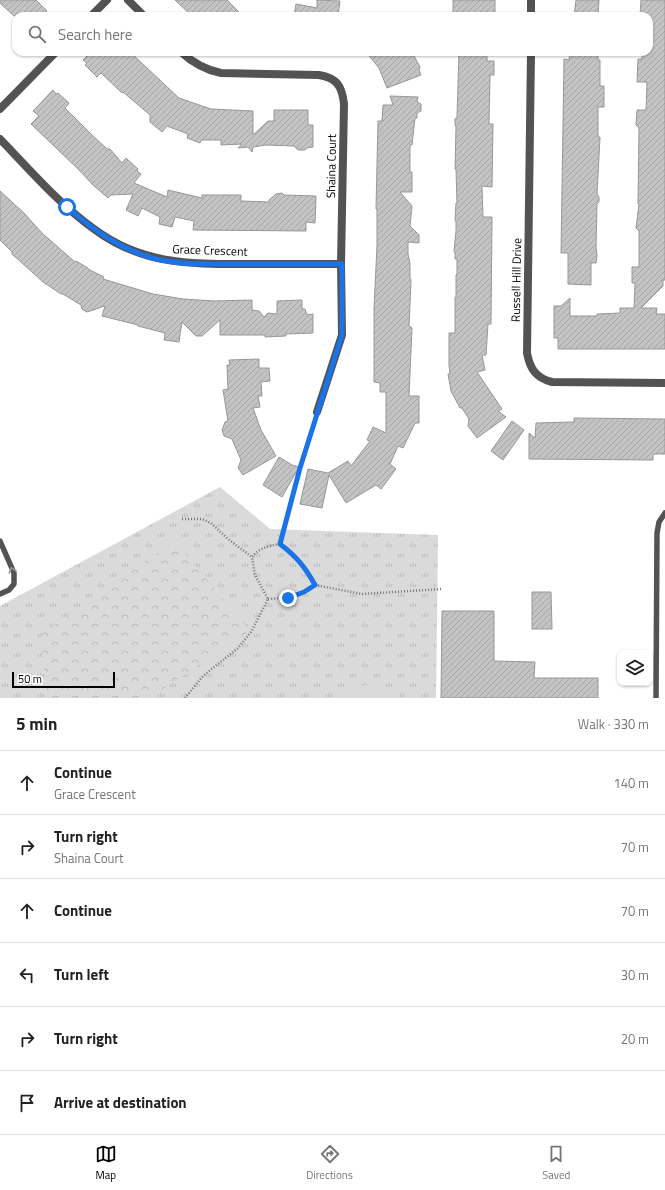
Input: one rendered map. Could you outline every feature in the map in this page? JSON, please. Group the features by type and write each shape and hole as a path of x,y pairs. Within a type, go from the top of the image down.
{"street":[{"path":"95,12 107,0"},
{"path":"128,0 140,12"},
{"path":"531,0 531,12"},
{"path":"0,109 52,56"},
{"name":"Shaina Court","path":"187,56 211,71 221,73 329,76 337,83 343,92 342,335 317,412"},
{"name":"Russell Hill Drive","path":"531,56 527,353 529,364 543,380 552,382 665,383"},
{"name":"Grace Crescent","path":"0,139 67,207 108,238 138,252 156,258 196,264 342,264"}],"lane":[{"path":"656,698 657,533 659,522 665,513"},
{"path":"0,541 14,573 14,584 9,590 0,594"}],"path":[{"path":"280,544 300,468 317,412"},
{"path":"182,519 202,519 211,523 228,539 252,557"},
{"path":"268,599 255,575 252,557 256,551 268,546 280,544 294,555 306,568 315,585"},
{"path":"268,599 288,598 304,592 315,585 362,594 442,589"},
{"path":"185,698 203,676 238,648 251,632 268,599"}],"green space":[{"path":"220,487 270,529 438,535 436,698 0,698 0,606"},
{"path":"174,541 250,631 149,698 46,698 41,634"},
{"path":"367,685 387,693 399,692 399,698 339,698 354,688"}],"building":[{"path":"0,0 36,0 47,11 12,12 12,14 0,3"},
{"path":"175,0 227,0 239,12 188,12"},
{"path":"317,0 340,1 339,12 295,12 296,4 317,8"},
{"path":"453,0 495,0 495,12 453,12"},
{"path":"576,0 599,0 598,12 574,12"},
{"path":"641,0 665,0 665,280 663,280 663,286 641,308 657,308 656,314 665,314 665,349 558,349 558,338 554,338 554,306 561,306 570,298 570,316 597,316 597,314 620,313 620,308 634,308 635,283 632,283 632,267 639,267 639,231 636,228 639,204 639,128 636,125 637,110 646,110 647,82 637,82 638,59 642,59 642,56 653,56 653,12 640,12"},
{"path":"87,56 134,56 179,98 211,109 253,111 253,135 268,121 274,121 274,110 308,110 308,125 313,125 313,147 305,150 298,150 294,146 266,145 253,147 252,152 248,147 238,148 242,144 221,145 221,140 201,140 200,143 187,138 188,134 167,126 162,132 150,122 150,115 123,92 122,93 101,73 97,77 85,65 87,63 83,60"},
{"path":"369,56 414,56 420,67 419,70 421,75 387,88 379,68"},
{"path":"459,56 487,56 487,61 494,61 494,75 490,75 489,124 493,124 492,187 482,186 483,217 492,217 491,324 488,324 486,355 482,355 485,370 477,372 502,409 498,411 506,417 477,438 468,426 469,419 462,408 460,408 451,391 448,374 450,374 449,333 455,333 457,259 455,259 454,251 456,203 457,204 455,119 457,117"},
{"path":"570,56 598,56 598,60 600,60 600,86 604,86 604,107 598,107 598,137 600,137 597,194 599,197 599,202 597,204 597,255 596,263 591,263 591,285 568,284 568,253 561,253 564,59 569,60"},
{"path":"53,90 56,94 58,93 69,103 65,108 107,149 110,149 122,163 126,158 138,169 137,171 141,174 134,183 167,197 168,190 202,198 202,195 241,195 241,201 269,202 269,200 276,194 282,193 284,195 316,196 315,223 306,222 306,231 193,230 194,221 175,217 172,227 159,224 160,217 142,208 138,216 126,210 133,194 111,195 108,198 31,124 39,116 33,111"},
{"path":"390,96 418,97 417,102 421,104 421,111 417,113 417,118 415,118 412,145 410,145 412,192 400,192 412,206 410,226 419,235 419,243 408,242 408,254 411,280 409,326 412,328 409,396 419,396 419,423 415,423 403,448 398,446 390,464 396,469 381,489 376,485 346,503 329,475 322,508 300,504 308,469 328,473 348,461 351,466 370,441 367,440 373,427 386,433 386,392 380,392 380,383 374,382 374,309 377,245 376,209 378,121 382,121 383,105 393,105"},
{"path":"0,191 24,213 42,233 75,262 76,261 104,277 103,279 153,294 183,299 214,301 252,300 252,310 259,311 264,317 268,313 277,314 277,301 302,300 302,309 305,309 307,315 313,314 313,333 286,334 286,336 265,337 265,335 220,335 220,320 202,336 196,336 182,322 179,342 164,340 165,333 102,316 105,306 87,312 82,309 81,305 43,282 12,254 12,252 0,240"},
{"path":"259,359 259,368 269,368 270,381 261,382 262,396 258,396 260,407 253,408 261,430 276,456 243,475 238,468 241,460 232,439 224,436 222,430 225,422 228,421 223,390 228,389 227,365 230,365 229,360"},
{"path":"574,418 665,419 665,454 653,454 653,460 529,459 529,433 535,438 536,423 574,422"},
{"path":"512,421 524,430 503,460 491,451"},
{"path":"279,457 292,465 299,467 282,497 263,485"},
{"path":"532,592 551,592 552,629 532,629"},
{"path":"442,611 494,611 494,661 535,662 534,678 598,678 598,698 441,698"}],"route":[{"path":"67,207 95,230 122,246 156,258 175,262 196,264 342,264 342,335 300,468 280,544 294,555 306,568 315,585 304,592 288,598"}]}
